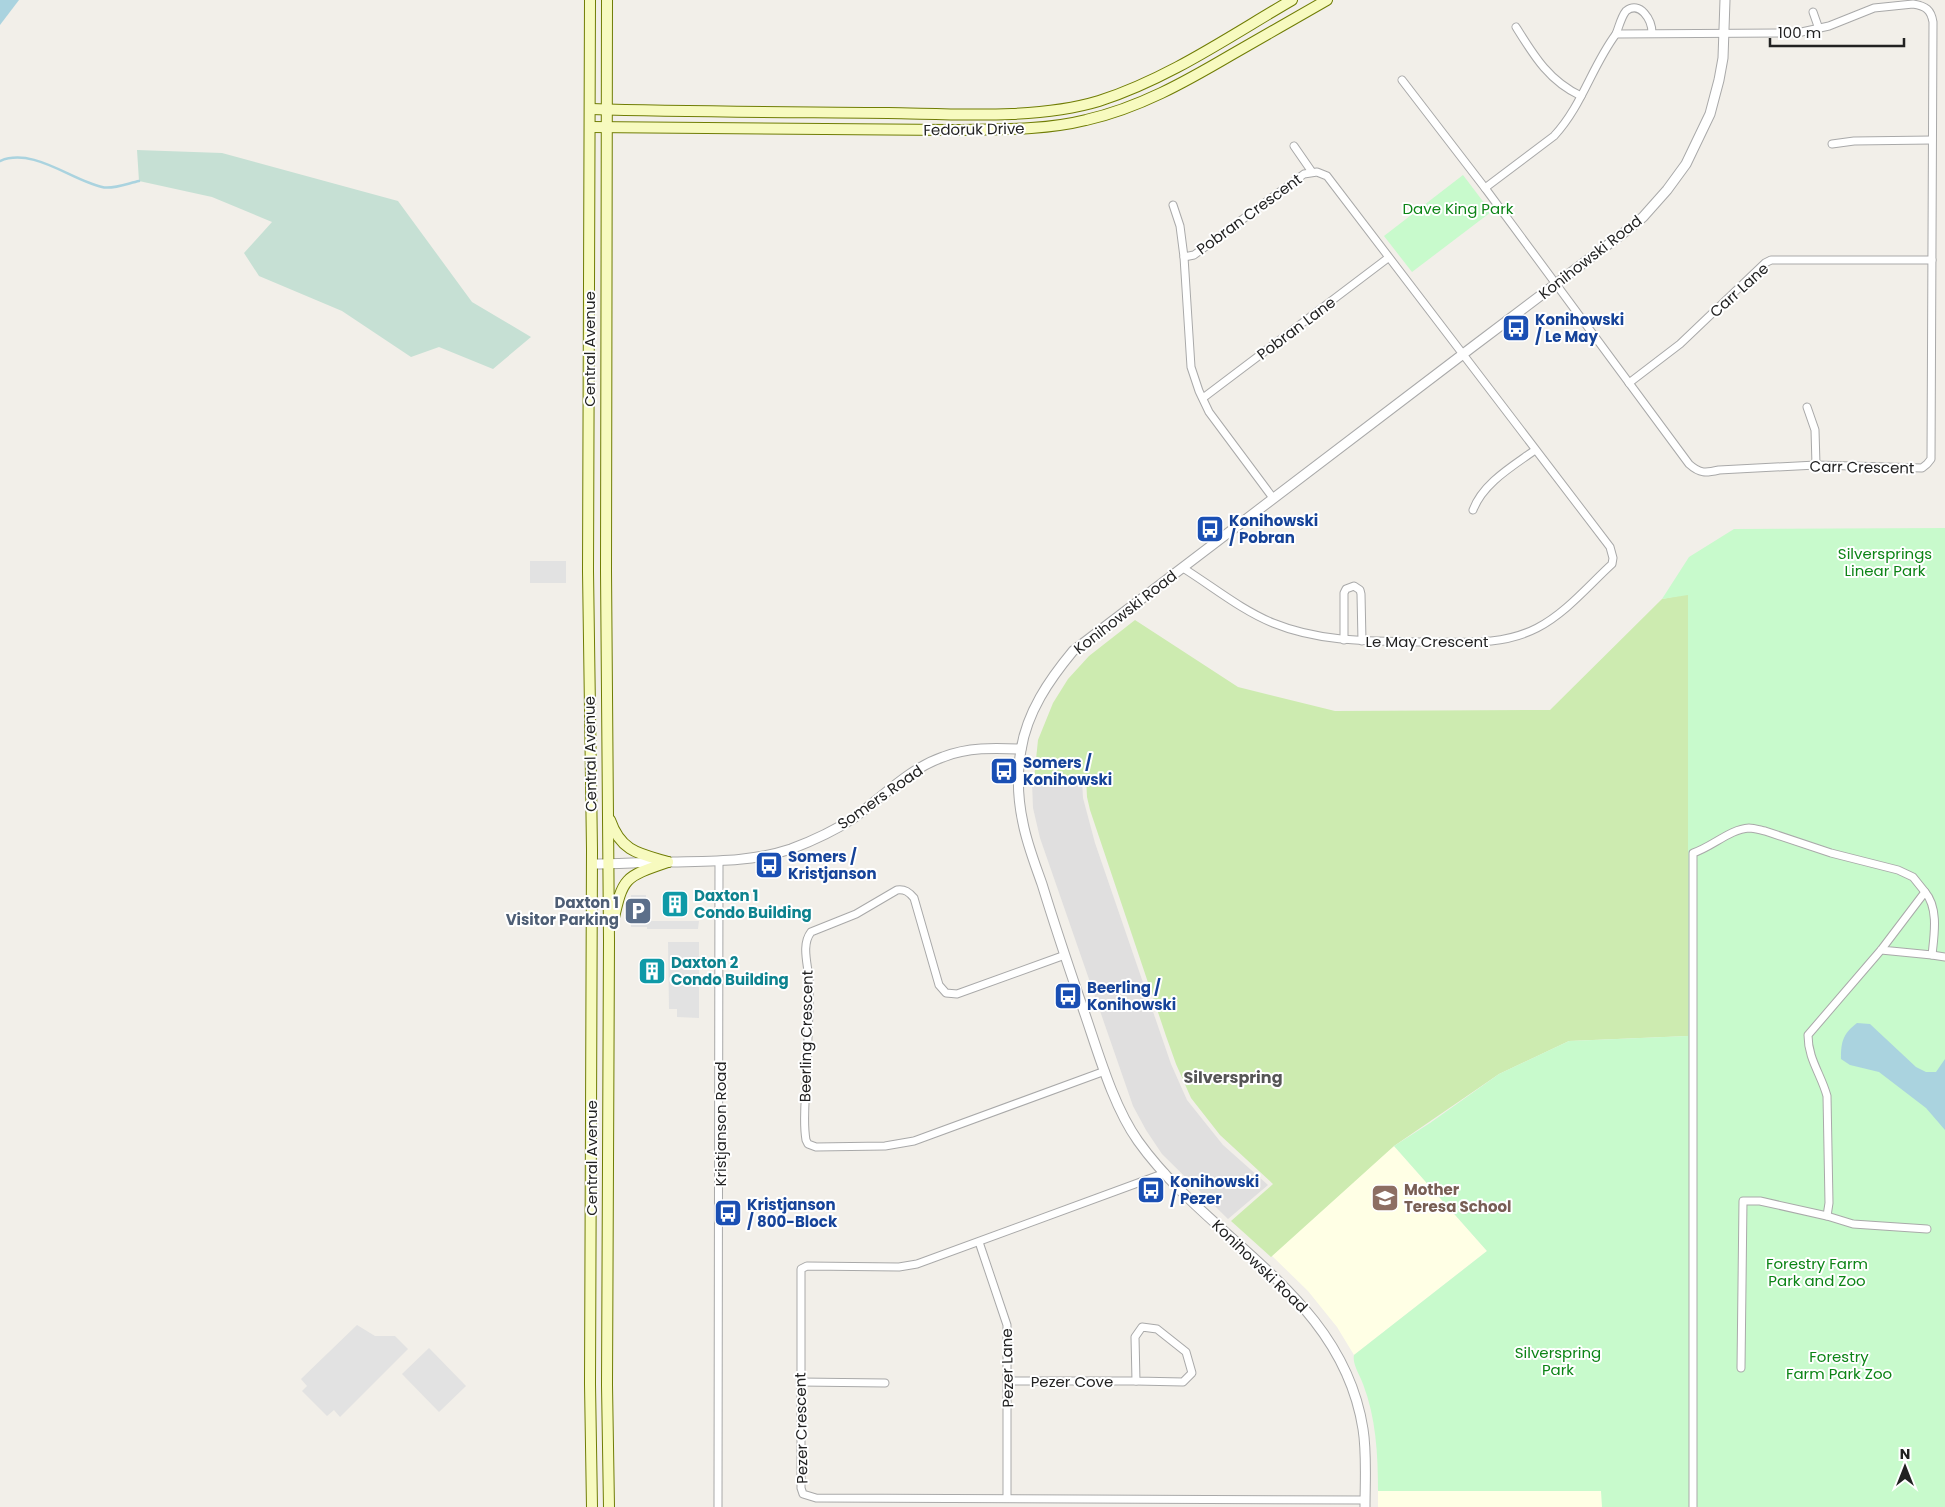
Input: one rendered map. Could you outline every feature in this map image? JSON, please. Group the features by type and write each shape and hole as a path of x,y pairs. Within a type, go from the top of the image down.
{"main road":[{"name":"Central Avenue","path":"590,0 588,571 592,864 590,1384 592,1507"},
{"name":"Central Avenue","path":"607,0 606,571 609,940 607,1384 609,1507"},
{"name":"Fedoruk Drive","path":"590,109 976,114 1049,111 1098,101 1146,83 1190,60 1292,0"},
{"name":"Fedoruk Drive","path":"590,127 950,130 1022,129 1060,126 1113,113 1159,95 1327,0"},
{"path":"608,815 613,829 623,845 643,855 668,862"},
{"path":"609,940 618,897 625,883 641,872 668,862"}],"street":[{"name":"Konihowski Road","path":"1365,1503 1364,1429 1354,1393 1338,1354 1299,1301 1164,1173 1136,1139 1120,1108 1065,955 1022,823 1019,788 1021,749 1032,715 1049,680 1073,651 1630,228 1656,203 1677,178 1696,146 1710,114 1719,80 1725,0"},
{"name":"Carr Crescent","path":"1402,80 1697,471 1704,473 1719,470 1816,465 1922,468 1928,464 1931,459 1933,22 1931,12 1923,5 1886,6 1862,12 1819,30 1793,33 1616,34"},
{"path":"1485,188 1554,136 1568,120 1616,34 1623,15 1627,10 1639,7 1646,12 1652,25 1652,33"},
{"path":"1813,12 1819,30"},
{"path":"1516,27 1544,69 1574,93 1582,96"},
{"path":"1832,144 1854,141 1932,140"},
{"path":"1294,146 1312,172"},
{"name":"Pobran Crescent","path":"1273,498 1209,412 1202,398 1191,367 1184,256 1194,255 1304,174 1312,172 1327,176 1462,354"},
{"path":"1174,205 1180,226 1184,256"},
{"name":"Pobran Lane","path":"1202,398 1388,258"},
{"name":"Carr Lane","path":"1629,383 1667,355 1765,263 1771,260 1932,260"},
{"name":"Le May Crescent","path":"1183,568 1272,622 1316,635 1344,640 1486,642 1514,638 1549,621 1612,564 1613,558 1610,547 1462,354"},
{"path":"1807,407 1815,430 1816,465"},
{"path":"1473,510 1476,502 1489,485 1535,450"},
{"path":"1344,640 1344,593 1346,589 1354,586 1360,590 1361,594 1362,641"},
{"name":"Somers Road","path":"592,864 719,862 768,855 791,849 825,834 852,819 909,775 942,757 959,752 992,747 1021,749"},
{"path":"1693,1507 1693,853 1706,849 1724,837 1749,828 1765,831 1865,863 1898,870 1913,877 1930,897 1934,912 1932,955"},
{"name":"Kristjanson Road","path":"718,1507 719,862"},
{"name":"Beerling Crescent","path":"1065,955 957,994 946,993 939,985 914,898 906,890 897,890 856,914 811,932 806,938 810,1013 805,1099 806,1140 808,1144 816,1147 885,1146 914,1141 1105,1070"},
{"path":"1827,1216 1830,1196 1827,1096 1822,1079 1808,1050 1808,1036 1881,950 1925,892"},
{"path":"1881,950 1945,957"},
{"name":"Pezer Crescent","path":"1164,1173 917,1264 899,1267 807,1266 801,1269 800,1488 803,1494 816,1498 1007,1498 1365,1503"},
{"path":"1741,1368 1743,1202 1760,1201 1827,1216 1853,1224 1927,1229"},
{"name":"Pezer Lane","path":"979,1242 1007,1325 1007,1498"},
{"name":"Pezer Cove","path":"1008,1381 1183,1382 1192,1373 1186,1352 1157,1329 1142,1327 1135,1336 1136,1381"},
{"path":"800,1382 885,1383"}],"shaded area":[{"path":"137,150 222,153 398,201 472,302 531,337 493,369 439,347 411,357 342,311 259,276 244,253 272,222 212,197 139,181"},
{"path":"530,561 566,561 566,583 530,583"},
{"path":"1082,780 1083,798 1095,843 1171,1064 1187,1100 1223,1145 1268,1185 1228,1219 1162,1154 1133,1106 1040,838 1033,808 1032,782"},
{"path":"631,895 646,895 646,921 699,921 698,929 647,929 647,927 631,927"},
{"path":"668,942 699,942 699,1018 677,1017 677,1009 669,1009"},
{"name":"Mother Teresa School","path":"1394,1146 1487,1251 1354,1355 1337,1327 1308,1291 1267,1251"},
{"path":"357,1325 375,1336 395,1336 408,1349 340,1417 334,1410 327,1416 302,1391 307,1386 301,1379"},
{"path":"429,1348 466,1386 439,1412 402,1374"},
{"path":"1378,1491 1602,1491 1602,1507 1378,1507"}],"green space":[{"name":"Dave King Park","path":"1463,175 1491,212 1412,272 1384,236"},
{"name":"Forestry Farm Park and Zoo","path":"1945,528 1945,1507 1602,1507 1601,1491 1378,1491 1377,1450 1371,1410 1355,1366 1354,1355 1487,1251 1394,1146 1499,1074 1569,1041 1688,1036 1688,595 1662,599 1689,557 1734,529"},
{"path":"1688,594 1688,1036 1569,1041 1499,1074 1394,1146 1271,1257 1231,1221 1273,1184 1220,1135 1191,1098 1166,1036 1090,810 1086,777 1034,779 1038,740 1053,703 1068,679 1089,656 1135,620 1238,687 1335,711 1550,710 1662,599"}],"water":[{"path":"0,0 19,0 0,25"},
{"path":"1857,1023 1870,1024 1916,1067 1926,1072 1936,1072 1945,1059 1945,1130 1926,1108 1879,1072 1850,1065 1841,1059 1844,1038"}],"waterway":[{"path":"0,161 13,158 39,161 106,188 139,181"}],"place":[{"name":"Konihowski / Le May","path":"1516,328"},
{"name":"Konihowski / Pobran","path":"1210,529"},
{"name":"Somers / Konihowski","path":"1004,771"},
{"name":"Somers / Kristjanson","path":"769,865"},
{"name":"Daxton 1 Condo Building","path":"675,904"},
{"name":"Daxton 1 Visitor Parking","path":"638,911"},
{"name":"Daxton 2 Condo Building","path":"652,971"},
{"name":"Beerling / Konihowski","path":"1068,996"},
{"name":"Konihowski / Pezer","path":"1151,1190"},
{"name":"Mother Teresa School","path":"1385,1198"},
{"name":"Kristjanson / 800-Block","path":"728,1213"}],"district":[{"name":"Silverspring","path":"1233,1077"}],"park label":[{"name":"Silversprings Linear Park","path":"1885,562"},
{"name":"Silverspring Park","path":"1558,1360"},
{"name":"Forestry Farm Park Zoo","path":"1839,1364"}]}
